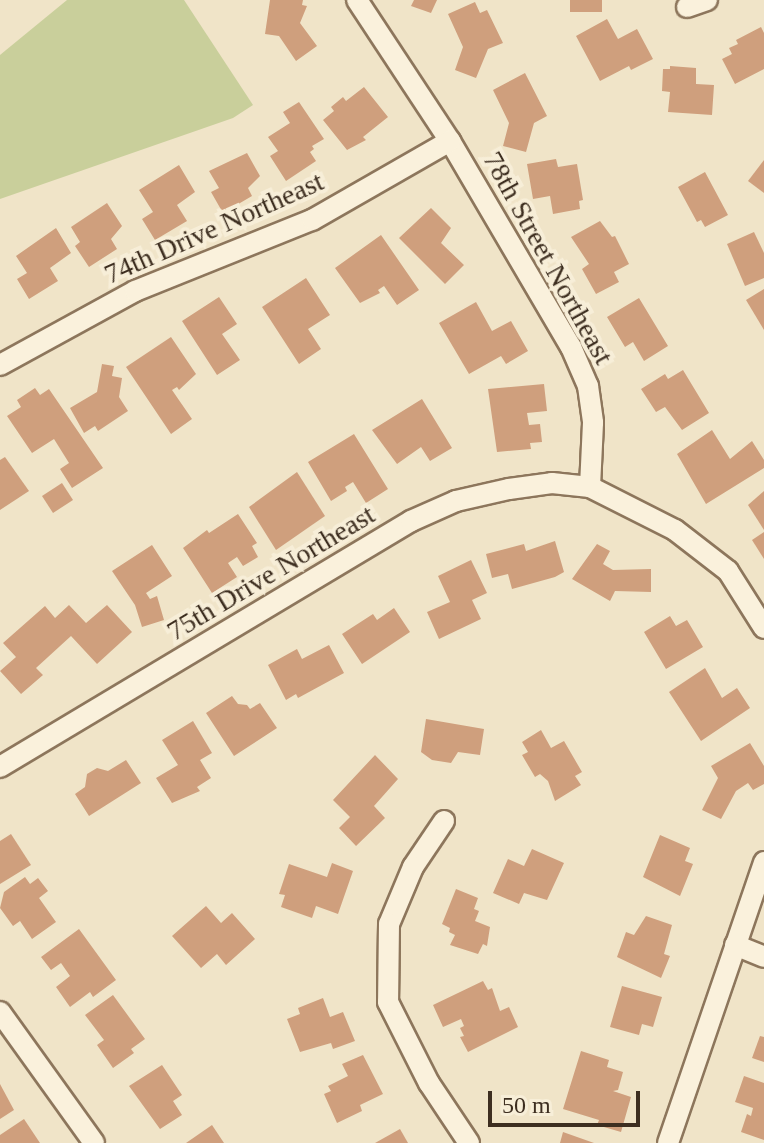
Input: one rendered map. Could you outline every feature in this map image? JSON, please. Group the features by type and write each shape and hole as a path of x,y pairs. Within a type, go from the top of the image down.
{"street":[{"name":"78th Street Northeast","path":"357,0 450,141 571,347 588,386 593,423 590,487"},
{"path":"687,7 707,0"},
{"name":"74th Drive Northeast","path":"0,365 135,291 312,220 450,141"},
{"name":"75th Drive Northeast","path":"0,767 411,521 456,501 509,489 552,483 590,487"},
{"path":"590,487 675,530 728,571 764,628"},
{"path":"444,821 413,867 389,924 388,1002 429,1083 469,1143"},
{"path":"668,1143 764,862"},
{"path":"735,945 764,957"},
{"path":"0,1012 94,1143"}],"green space":[{"path":"67,0 184,0 253,105 233,118 0,199 0,55"}],"building":[{"path":"270,0 303,0 302,5 307,6 300,23 317,46 296,61 279,36 265,34"},
{"path":"414,0 437,0 431,13 411,6"},
{"path":"570,0 602,0 602,12 570,12"},
{"path":"475,2 480,13 487,10 503,43 488,49 476,78 455,70 463,47 448,14"},
{"path":"607,19 618,39 637,29 653,59 631,70 629,66 600,81 576,36"},
{"path":"761,27 764,33 764,69 735,84 722,59 732,54 729,48 738,44 736,40"},
{"path":"670,66 696,68 696,84 714,85 712,115 668,112 670,92 662,91 663,69 670,69"},
{"path":"525,73 547,116 534,123 526,152 503,146 509,123 493,90"},
{"path":"364,87 388,117 363,137 366,140 347,150 323,120 334,111 331,107 343,97 346,101"},
{"path":"299,102 324,139 312,146 314,149 310,152 316,161 286,181 270,156 278,151 268,137 290,123 283,112"},
{"path":"247,153 260,176 248,188 252,196 223,213 211,192 219,188 209,171"},
{"path":"556,159 558,167 577,164 583,200 579,201 580,209 553,214 550,196 533,199 527,164"},
{"path":"764,160 764,193 748,181"},
{"path":"179,165 195,192 177,205 187,221 155,240 142,219 153,212 139,190"},
{"path":"705,172 728,215 705,227 701,220 697,222 678,187"},
{"path":"107,203 122,226 111,239 117,249 89,267 75,246 80,242 71,227"},
{"path":"431,208 451,228 441,243 464,265 445,284 399,238"},
{"path":"600,221 612,237 615,236 629,264 614,272 619,282 596,294 582,269 589,264 571,237"},
{"path":"56,228 71,253 50,268 58,281 29,299 17,279 27,273 16,256"},
{"path":"754,232 764,253 764,278 745,286 727,244"},
{"path":"381,235 419,290 397,305 384,286 378,290 380,293 360,303 335,268"},
{"path":"306,278 330,315 308,329 321,349 299,364 262,307"},
{"path":"764,289 764,330 746,300"},
{"path":"219,297 237,324 222,334 240,360 217,375 182,321"},
{"path":"639,298 668,346 644,361 633,342 625,347 607,317"},
{"path":"476,302 492,331 511,321 528,351 506,364 501,356 469,374 439,323"},
{"path":"171,337 196,374 179,390 177,387 172,390 192,419 171,434 126,367"},
{"path":"102,364 114,366 112,376 122,378 119,397 128,411 98,431 95,426 84,433 70,408 97,392"},
{"path":"683,370 709,413 682,430 665,407 656,412 641,389 665,374 668,379"},
{"path":"544,384 547,411 527,413 529,425 540,424 542,442 530,443 531,449 497,452 488,389"},
{"path":"35,388 40,395 49,389 103,468 72,488 60,469 69,463 54,439 32,453 7,416 21,407 17,400"},
{"path":"422,399 452,448 430,461 421,447 397,464 372,430"},
{"path":"712,430 730,459 752,441 764,460 764,468 706,504 677,454"},
{"path":"354,434 388,489 366,503 353,482 345,487 347,491 331,501 308,462"},
{"path":"5,457 29,491 0,510 0,460"},
{"path":"297,472 325,516 276,550 249,507"},
{"path":"62,483 73,500 53,513 42,496"},
{"path":"764,491 764,530 748,505"},
{"path":"238,514 257,543 252,546 258,557 243,566 237,557 228,563 237,577 212,593 183,548 207,530 209,533"},
{"path":"764,532 764,559 752,540"},
{"path":"555,541 564,572 512,589 508,574 492,578 486,554 524,544 526,551"},
{"path":"597,544 610,551 603,564 613,570 651,569 651,592 615,591 610,601 572,579"},
{"path":"152,545 172,576 146,593 150,599 157,596 164,620 142,627 135,605 112,571"},
{"path":"471,560 487,593 472,600 481,619 439,639 427,612 450,602 438,576"},
{"path":"69,605 86,623 107,605 132,632 97,664 71,636 36,668 43,675 21,694 0,671 16,657 3,643 45,606 55,618"},
{"path":"394,608 410,632 362,664 342,634 373,614 377,620"},
{"path":"670,616 676,626 687,620 703,647 666,669 644,632"},
{"path":"329,645 344,673 298,698 296,694 286,700 268,665 297,649 302,659"},
{"path":"705,668 722,698 737,688 750,708 701,741 669,692"},
{"path":"232,696 238,704 247,705 250,709 260,703 277,728 234,756 206,713"},
{"path":"426,719 484,729 480,755 458,752 451,763 432,760 421,752"},
{"path":"193,721 212,753 200,760 211,778 197,787 200,791 172,803 156,778 178,765 162,740"},
{"path":"541,730 551,748 564,741 582,772 575,776 581,785 555,801 548,781 540,774 535,777 522,755 528,752 522,742"},
{"path":"750,743 764,766 764,784 753,790 748,783 736,791 721,819 702,810 718,778 711,766"},
{"path":"375,755 398,779 374,806 385,818 356,846 339,828 350,817 333,800"},
{"path":"126,760 141,783 89,816 75,794 85,787 87,774 97,768 108,771"},
{"path":"11,834 31,865 0,884 0,841"},
{"path":"660,835 690,848 685,861 693,864 680,896 643,877"},
{"path":"532,849 564,863 547,900 524,893 519,904 493,893 508,859 524,866"},
{"path":"332,863 353,871 338,914 316,906 312,918 281,907 285,895 279,894 289,864 327,877"},
{"path":"25,877 30,884 38,878 48,891 39,898 56,922 32,939 20,921 13,926 0,908 4,892"},
{"path":"456,889 478,898 474,909 479,911 475,921 490,927 487,946 483,944 478,954 450,945 455,935 442,924"},
{"path":"206,906 221,923 232,913 255,939 226,965 217,954 201,968 172,936"},
{"path":"646,916 672,925 664,954 670,956 661,978 617,957 626,932 634,935"},
{"path":"79,929 116,980 93,997 90,992 70,1007 56,987 70,976 61,963 51,970 41,957"},
{"path":"483,981 488,990 492,988 500,1011 509,1007 518,1027 468,1052 460,1037 464,1036 460,1028 464,1026 461,1019 443,1027 433,1005"},
{"path":"622,986 662,997 653,1027 642,1024 639,1035 610,1027"},
{"path":"113,995 145,1039 131,1049 134,1053 113,1068 97,1045 104,1040 85,1015"},
{"path":"323,998 330,1017 343,1012 355,1041 333,1049 331,1043 300,1052 287,1019 300,1014 298,1008"},
{"path":"760,1036 764,1037 764,1062 752,1058"},
{"path":"581,1051 609,1060 607,1067 623,1072 618,1090 613,1091 631,1097 621,1132 597,1125 599,1120 563,1109"},
{"path":"363,1055 383,1094 360,1105 362,1111 337,1123 324,1094 331,1091 328,1086 348,1076 342,1064"},
{"path":"162,1065 182,1095 173,1101 182,1115 160,1129 129,1086"},
{"path":"744,1076 764,1083 764,1140 741,1132 747,1114 751,1116 753,1108 735,1102"},
{"path":"0,1084 14,1110 0,1119"},
{"path":"24,1119 40,1143 0,1143 0,1135"},
{"path":"212,1125 224,1143 186,1143"},
{"path":"400,1129 408,1143 375,1143"},
{"path":"563,1132 594,1143 560,1143"}]}
